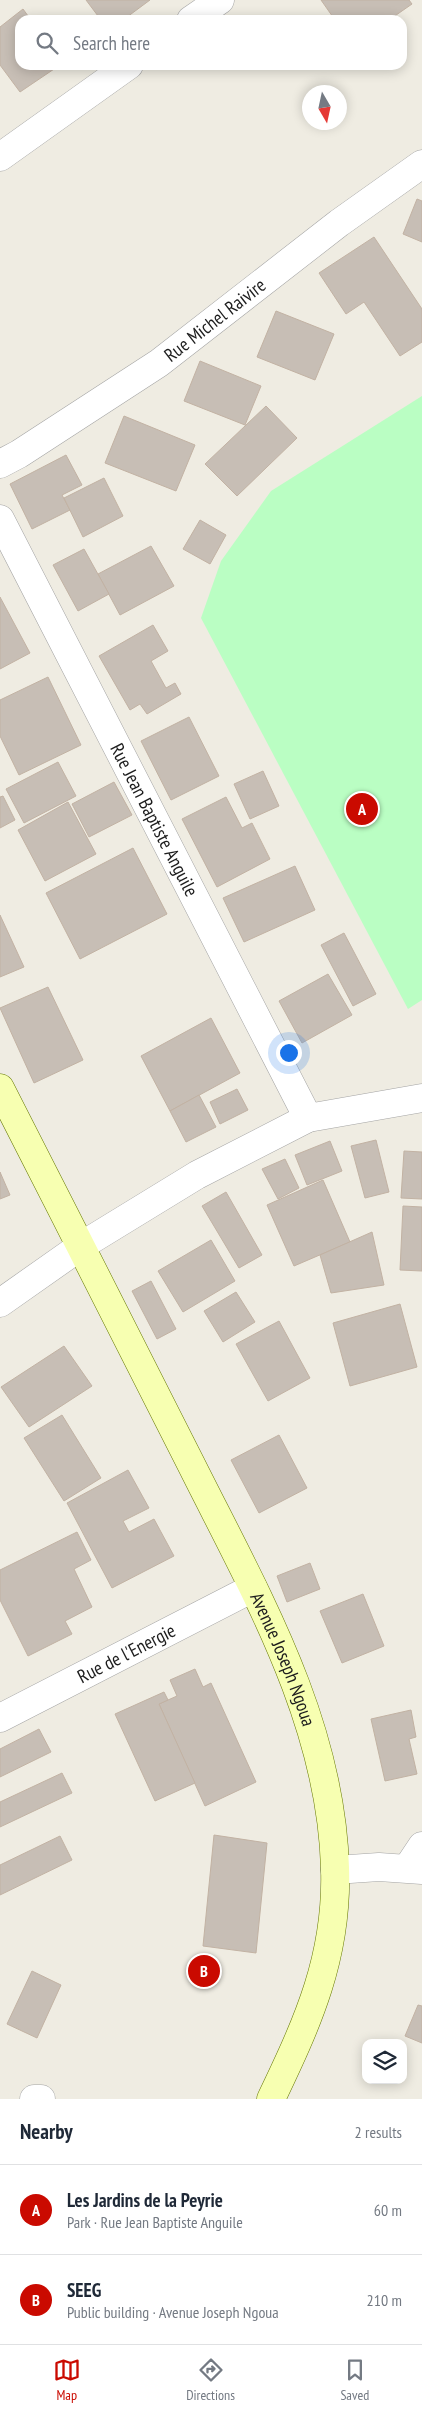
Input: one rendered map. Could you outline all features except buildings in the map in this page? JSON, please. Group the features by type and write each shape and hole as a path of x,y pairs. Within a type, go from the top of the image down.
{"main road":[{"name":"Avenue Joseph Ngoua","path":"0,1088 253,1588 284,1653 313,1734 325,1780 335,1870 331,1937 323,1976 305,2028 271,2099"}],"street":[{"path":"199,15 220,0"},
{"path":"0,157 122,70"},
{"name":"Rue Michel Raivire","path":"0,464 19,454 159,362 339,223 422,164"},
{"name":"Rue Jean Baptiste Anguile","path":"0,520 308,1118"},
{"path":"0,1303 81,1246 197,1175 308,1118 422,1098"},
{"name":"Rue de l'Energie","path":"0,1718 253,1588"},
{"path":"335,1870 417,1861"},
{"path":"34,2099 41,2099"}],"green space":[{"path":"422,396 422,1000 408,1009 201,618 221,561 271,491"}],"place":[{"name":"Les Jardins de la Peyrie","path":"362,809"},
{"name":"SEEG","path":"204,1971"}]}
